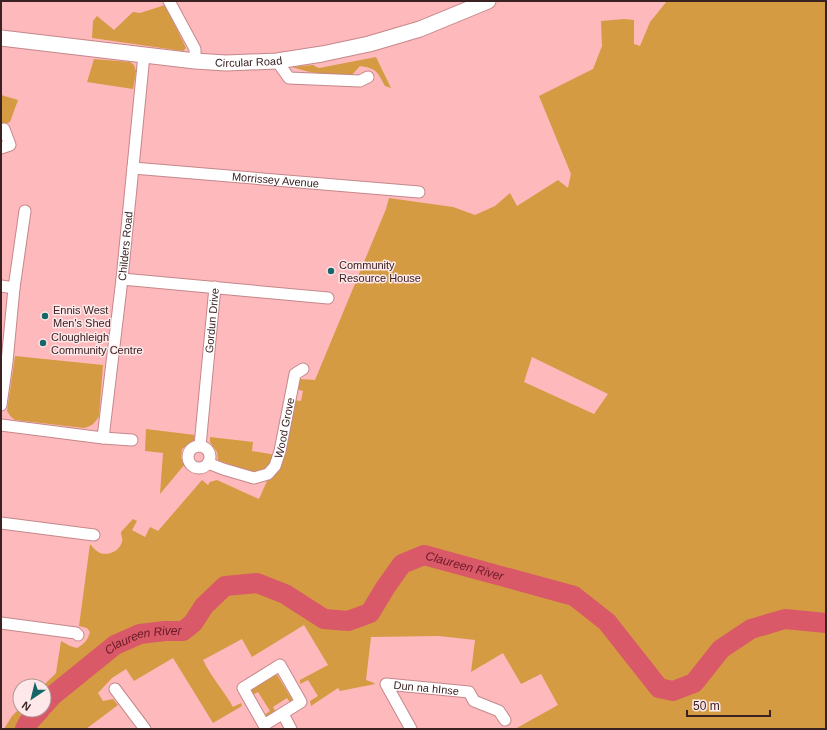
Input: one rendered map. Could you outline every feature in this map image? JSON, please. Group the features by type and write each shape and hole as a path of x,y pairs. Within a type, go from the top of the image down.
{"main road":[{"name":"Circular Road","path":"1,38 195,61 226,63 277,62 369,44 420,29 488,1"}],"street":[{"path":"169,1 195,49 195,61"},
{"name":"Childers Road","path":"103,438 122,279 144,55"},
{"path":"277,62 289,78 360,81 368,77"},
{"path":"1,130 4,129 10,145 1,148"},
{"name":"Morrissey Avenue","path":"133,168 419,192"},
{"path":"1,405 7,362 14,288 25,212"},
{"name":"Gordun Drive","path":"122,279 215,288 200,446"},
{"path":"1,286 14,288"},
{"path":"215,288 328,298"},
{"name":"Wood Grove","path":"208,463 254,478 268,474 275,466 280,451 295,374 304,369"},
{"path":"1,425 103,438 132,440"},
{"path":"200,446 208,450 210,457 208,463 204,467 198,468 192,466 188,462 188,456 190,450 200,446"},
{"path":"1,523 94,535"},
{"path":"1,623 76,633 78,635"},
{"path":"280,665 301,702 283,714 264,725 242,688 280,665"},
{"name":"Dun na hInse","path":"411,729 386,684 469,692 474,701 499,711 505,720"},
{"path":"115,689 145,729"},
{"path":"283,714 290,729"}],"shaded area":[{"path":"667,1 826,1 826,729 515,729 558,705 541,674 521,684 503,653 471,672 475,640 439,636 371,637 366,680 375,684 340,691 338,688 311,706 310,701 318,696 308,680 300,684 300,680 328,665 304,625 252,657 242,639 203,660 233,707 241,703 242,706 213,723 173,658 134,681 126,669 112,678 98,693 103,701 113,699 118,705 86,729 4,729 12,716 12,718 52,718 51,678 56,673 61,641 77,648 87,640 90,632 87,628 79,626 90,544 100,553 107,554 113,552 121,545 121,532 133,519 137,521 132,530 145,537 150,527 158,531 202,480 208,485 210,482 217,480 259,499 267,481 280,470 293,400 301,401 303,391 296,389 297,383 300,379 315,380 386,209 389,198 453,207 475,215 495,206 510,193 517,206 558,180 568,188 571,174 539,96 593,69 602,46 601,21 624,19 634,20 634,44 640,46 650,22","holes":["532,357 608,394 594,414 524,382"]},
{"path":"165,5 186,48 183,51 92,38 93,21 97,16 114,30 133,12 140,13"},
{"path":"376,57 391,88 385,86 381,78 374,70 366,67 360,66 351,76 314,73 292,67 313,65 319,68"},
{"path":"94,59 130,62 134,65 136,71 133,89 87,82"},
{"path":"1,95 18,100 10,122 1,125"},
{"path":"15,356 103,365 99,416 96,421 84,428 15,420 11,417 7,411"},
{"path":"146,429 195,435 194,440 182,449 181,458 185,464 160,494 163,453 145,451"},
{"path":"210,437 253,442 252,451 276,455 272,463 266,469 252,473 218,460 217,452 210,442"},
{"path":"273,675 277,675 293,701 291,704 287,698 273,707 277,714 267,718 263,716 270,711 258,692 251,696 249,691"}],"waterway":[{"name":"Claureen River","path":"52,696 115,645 140,634 165,631 183,631 193,623 204,606 225,586 257,583 285,594 324,619 348,621 370,613 402,564 424,555 574,596 607,622 659,688 673,691 694,683 721,649 751,629 785,619 826,623"},
{"name":"Claureen River","path":"25,729 33,718"}],"place":[{"name":"Community Resource House","path":"331,271"},
{"name":"Ennis West Men's Shed","path":"45,316"},
{"name":"Cloughleigh Community Centre","path":"43,343"}]}
